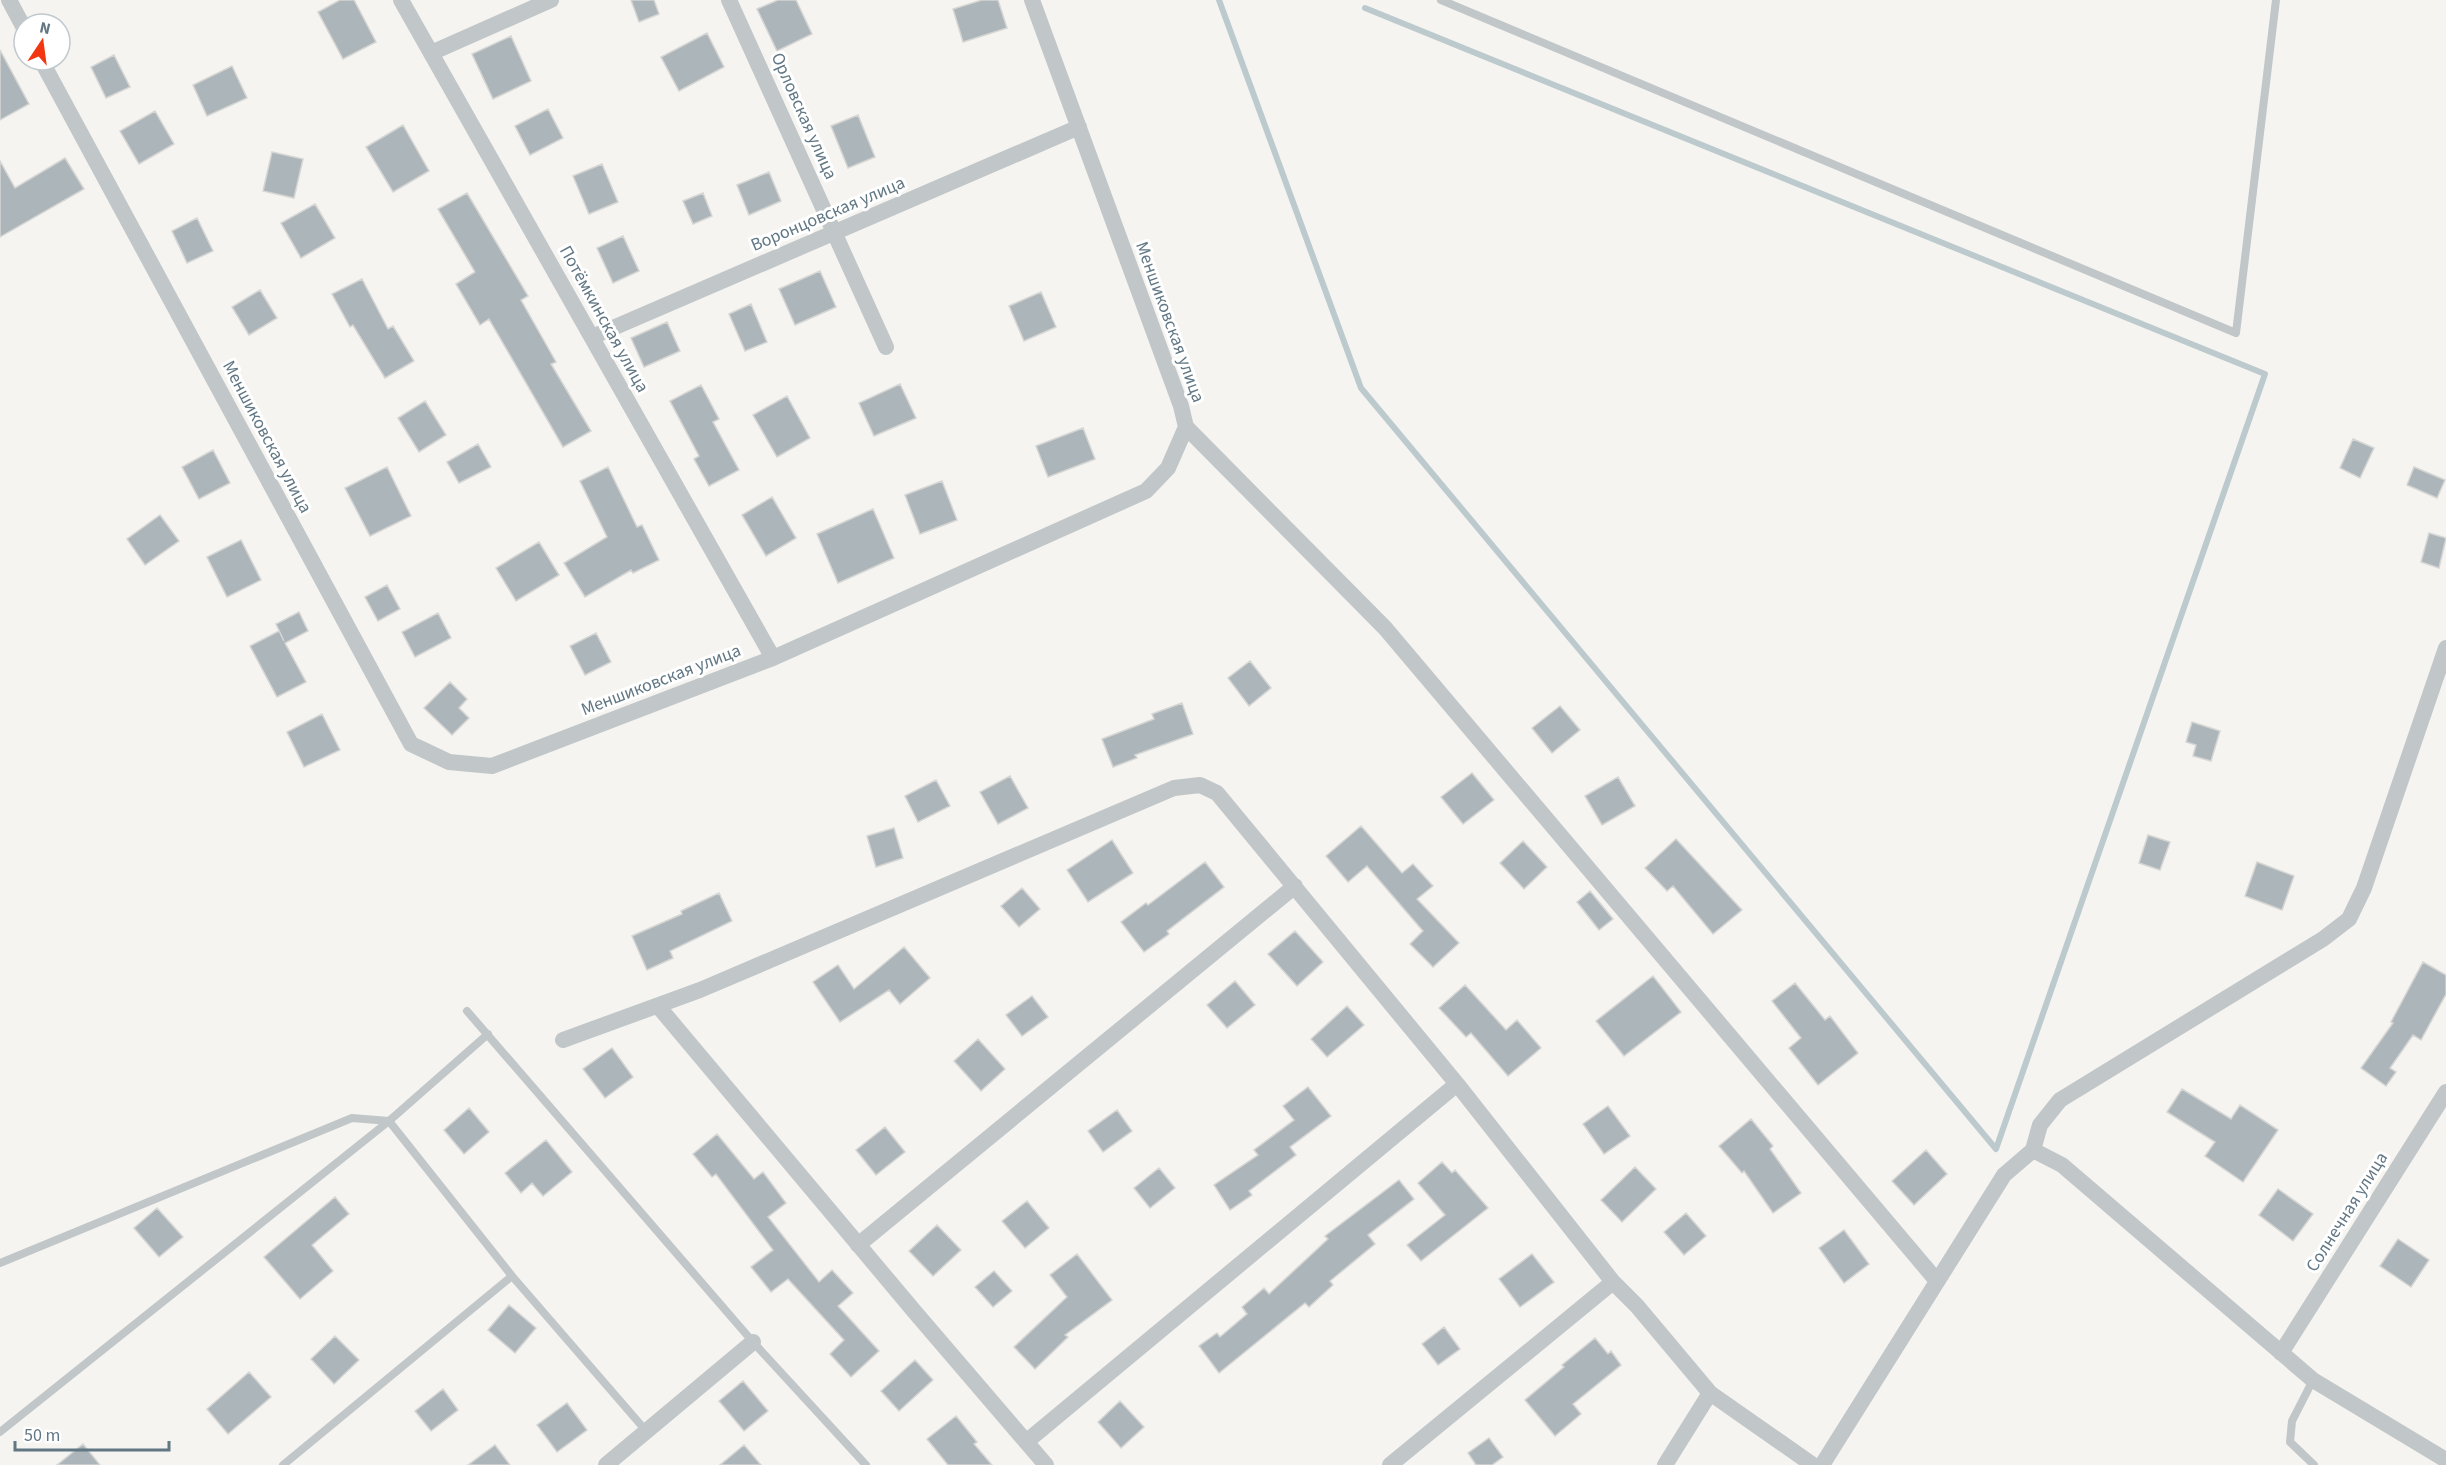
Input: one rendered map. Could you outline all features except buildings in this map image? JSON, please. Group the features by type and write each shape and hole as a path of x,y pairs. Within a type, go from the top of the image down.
{"street":[{"name":"Потёмкинская улица","path":"401,0 773,658"},
{"path":"431,53 551,0"},
{"name":"Орловская улица","path":"729,0 886,347"},
{"name":"Меншиковская улица","path":"47,72 411,744 448,762 492,766 773,658 1146,491 1167,468 1186,427 1181,406 1032,0"},
{"name":"Воронцовская улица","path":"592,337 1079,127"},
{"path":"1186,427 1385,628 1937,1281"},
{"path":"1822,1465 2004,1175 2033,1150 2040,1125 2060,1100 2323,939 2349,919 2364,888 2446,648"},
{"path":"563,1040 700,990 1174,788 1200,785 1217,793 1295,886 1457,1084 1613,1282 1637,1306 1710,1394 1813,1465"},
{"path":"858,1245 1295,886"},
{"path":"658,1006 1046,1465"},
{"path":"1026,1442 1457,1084"},
{"name":"Солнечная улица","path":"2281,1353 2446,1092"},
{"path":"2033,1150 2061,1165 2313,1380 2446,1460"},
{"path":"1390,1465 1613,1282"},
{"path":"606,1465 651,1430 753,1342"},
{"path":"1665,1465 1710,1394"}],"lane":[{"path":"1441,0 2236,333 2276,0"},
{"path":"467,1011 753,1342 866,1465"},
{"path":"0,1432 389,1121 488,1034"},
{"path":"0,1263 352,1118 389,1121 512,1276 651,1430"},
{"path":"283,1465 512,1276"},
{"path":"2313,1380 2292,1421 2290,1442 2314,1465"}],"waterway":[{"path":"1219,0 1361,388 1996,1149 2265,374 1365,8"}]}
